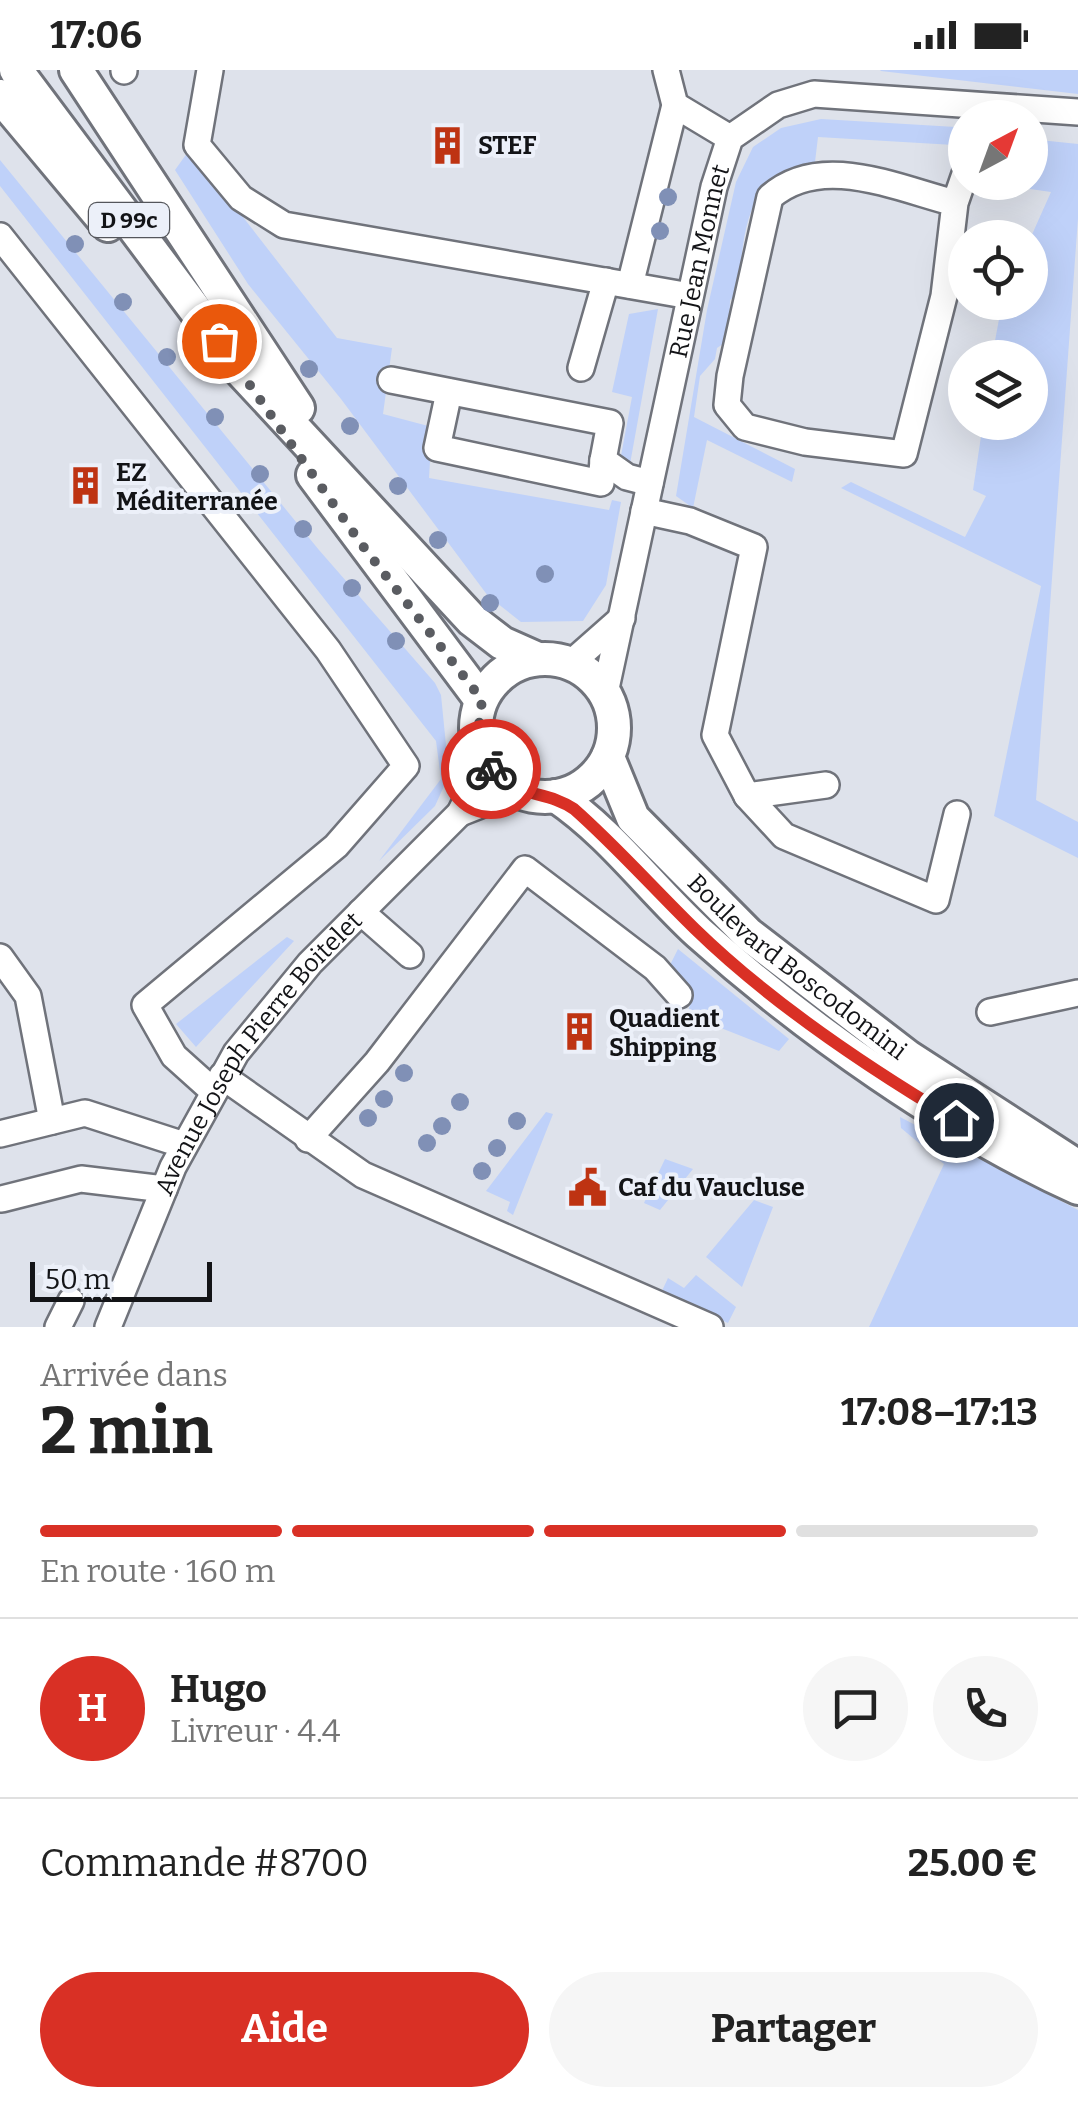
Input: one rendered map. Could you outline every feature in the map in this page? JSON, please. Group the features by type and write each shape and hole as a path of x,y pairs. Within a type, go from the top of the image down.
{"main road":[{"name":"D 99c","path":"16,70 241,371 316,454"},
{"path":"76,70 305,418 316,454 472,620 502,643 538,659 571,663 590,675 605,693 614,724 608,757 596,775 578,789 556,796 516,791 485,762 476,731 482,700 495,679 515,665 538,659"},
{"path":"0,96 96,211 241,371 362,545 482,700"},
{"name":"Boulevard Boscodomini","path":"608,757 633,818 748,934 908,1056 1078,1168"},
{"name":"Boulevard Boscodomini","path":"556,796 630,859 696,930 756,982 902,1088 1043,1172 1078,1188"}],"street":[{"path":"210,70 196,144 241,198 284,224 690,296"},
{"path":"581,368 618,283 675,105 666,70"},
{"name":"Rue Jean Monnet","path":"605,693 690,296 730,138 778,105 849,82 948,104"},
{"path":"675,105 730,138"},
{"name":"Rue Jean Monnet","path":"1048,111 1078,112"},
{"path":"955,204 837,173 790,179 770,197 730,376 728,405 745,427 805,442 904,454 944,296 956,200"},
{"path":"0,236 328,650 406,766 336,846 145,1005 146,1016 174,1056 363,1175 710,1327"},
{"path":"391,380 610,423 601,483 437,448 449,392"},
{"path":"603,460 627,477 650,483"},
{"path":"644,511 690,521 754,547 715,736 747,796 784,836 936,900 957,814"},
{"path":"571,663 622,618"},
{"name":"Avenue Joseph Pierre Boitelet","path":"108,1327 184,1144 254,1028 460,813 485,762"},
{"path":"747,796 826,785"},
{"name":"Avenue Joseph Pierre Boitelet","path":"460,813 516,791"},
{"path":"308,1139 377,1062 525,869 655,968 679,995"},
{"path":"361,912 410,955"},
{"path":"0,957 28,996 52,1121"},
{"path":"990,1012 1078,994"},
{"path":"0,1134 85,1113 184,1144"},
{"path":"2,1199 81,1179 164,1189"},
{"path":"58,1327 71,1301"}],"shaded area":[{"path":"1078,70 1078,94 881,71"},
{"path":"821,119 948,127 948,145 818,137 815,162 791,168 773,179 761,193 746,229 738,294 730,300 729,340 717,348 715,359 700,376 694,417 795,469 792,482 707,440 693,508 676,496 707,310 736,182 753,147 781,128"},
{"path":"1048,141 1078,144 1078,218 1036,800 1078,822 1078,858 994,816 1041,586 841,488 851,482 965,537 986,496 973,490 980,440 1048,440 1048,340 995,340 999,320 1048,320 1048,220 1038,220 1051,192"},
{"path":"190,149 337,338 392,348 383,414 432,427 429,478 609,510 612,500 621,502 606,585 583,621 521,622 488,596 341,399 248,284 175,170"},
{"path":"0,160 319,550 435,683 441,695 449,775 435,806 379,861 441,779 436,741 0,186"},
{"path":"658,309 630,464 620,461 632,397 612,392 629,314"},
{"path":"287,937 294,941 196,1047 176,1024"},
{"path":"678,949 789,1039 779,1051 688,1015 692,991 669,967"},
{"path":"546,1112 553,1114 513,1215 507,1211 510,1202 486,1191"},
{"path":"900,1117 1078,1210 1078,1327 869,1327 944,1164 901,1128"},
{"path":"665,1159 693,1169 660,1210 644,1203"},
{"path":"754,1200 773,1207 742,1287 706,1257"},
{"path":"696,1275 736,1307 728,1323 661,1293 668,1278 684,1288"}],"way so far":[{"path":"219,341 362,545 482,700 476,720 477,742 491,769"}],"place":[{"name":"STEF","path":"448,145"},
{"name":"EZ Méditerranée","path":"86,486"},
{"name":"Quadient Shipping","path":"579,1032"},
{"name":"Caf du Vaucluse","path":"588,1187"}],"route":[{"path":"491,769 516,791 556,796 574,809 630,859 696,930 756,982 902,1088 956,1120"}]}
